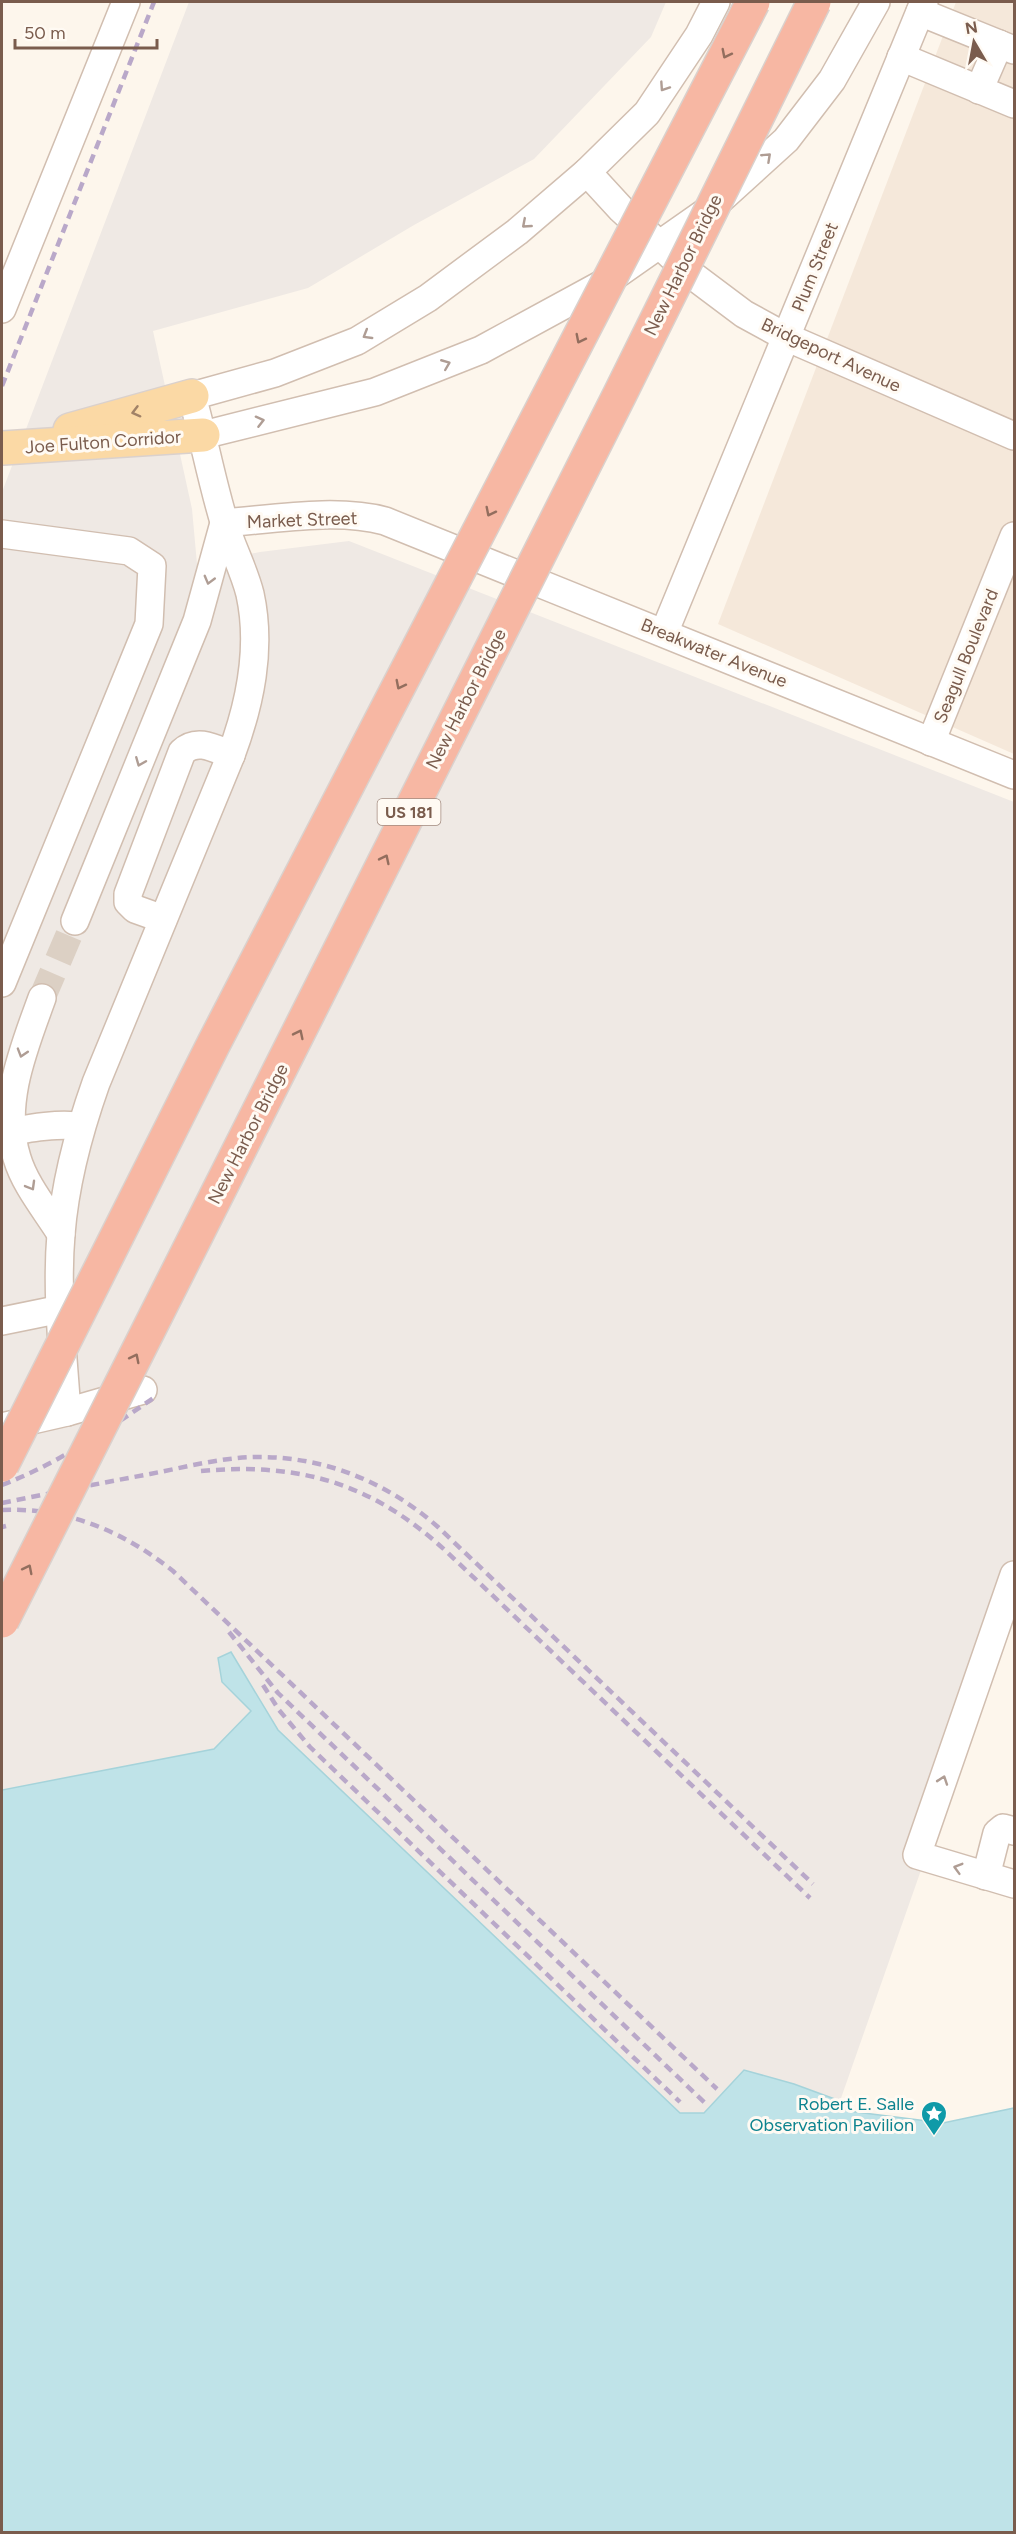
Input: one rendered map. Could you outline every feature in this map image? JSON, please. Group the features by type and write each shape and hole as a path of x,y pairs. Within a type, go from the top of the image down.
{"highway":[{"path":"2,1465 213,1045 753,2"},
{"name":"New Harbor Bridge","path":"2,1621 620,394 814,2"}],"main road":[{"name":"Joe Fulton Corridor","path":"2,448 192,396"},
{"name":"Joe Fulton Corridor","path":"2,448 203,435"}],"street":[{"path":"2,309 126,2"},
{"path":"67,1412 61,1310 61,1234 80,1127 231,755 244,720 252,687 254,639 250,594 224,524 192,396 275,373 357,341 428,298 517,232 587,172 647,113 699,35 716,2"},
{"path":"203,435 375,392 482,350 606,282 710,209 786,140 832,80 876,2"},
{"path":"922,7 1006,47 979,90"},
{"name":"Plum Street","path":"664,633 922,7"},
{"path":"901,57 1014,104"},
{"name":"Bridgeport Avenue","path":"587,172 621,209 692,275 744,314 786,337 1014,436"},
{"name":"Market Street","path":"224,524 342,515 372,517 414,533"},
{"path":"75,921 197,621 224,524"},
{"name":"Breakwater Avenue","path":"414,533 1014,775"},
{"path":"2,535 129,551 152,566 148,624 2,983"},
{"name":"Seagull Boulevard","path":"931,742 1014,536"},
{"path":"163,919 135,909 128,902 128,894 182,752 189,746 204,744 231,755"},
{"path":"42,998 21,1054 14,1087 11,1134 17,1160 61,1234"},
{"path":"11,1134 19,1130 71,1125 80,1127"},
{"path":"2,1322 61,1310"},
{"path":"2,1427 67,1412 143,1390"},
{"path":"1014,1575 917,1855 1014,1884"},
{"path":"986,1876 997,1833 1003,1828 1014,1831"}],"shaded area":[{"path":"189,2 666,2 651,37 534,159 414,225 308,288 153,331 192,509 197,564 260,552 349,541 1014,802 1014,1605 840,2101 794,2084 744,2070 704,2113 680,2113 278,1730 231,1653 222,1682 251,1711 215,1749 2,1790 2,492"},
{"path":"956,2 1014,2 1014,754 718,624"}],"water":[{"path":"231,1652 278,1730 680,2113 704,2113 744,2070 794,2084 840,2101 848,2111 943,2123 1014,2108 1014,2532 2,2532 2,1790 214,1749 251,1711 222,1682 218,1658"}],"tunnel":[{"path":"42,998 75,921"}],"railway":[{"path":"2,386 154,2"},
{"path":"2,1485 62,1457 155,1397"},
{"path":"2,1503 245,1457 284,1458 309,1462 355,1476 377,1486 419,1511 438,1527 813,1884"},
{"path":"201,1471 272,1470 335,1483 364,1494 420,1529 448,1553 810,1898"},
{"path":"2,1510 49,1513 93,1524 134,1544 173,1571 717,2089"},
{"path":"2,1527 6,1526"},
{"path":"229,1632 278,1693 706,2104"},
{"path":"263,1685 279,1710 310,1747 680,2102"}],"place":[{"name":"Robert E. Salle Observation Pavilion","path":"934,2137"}]}
